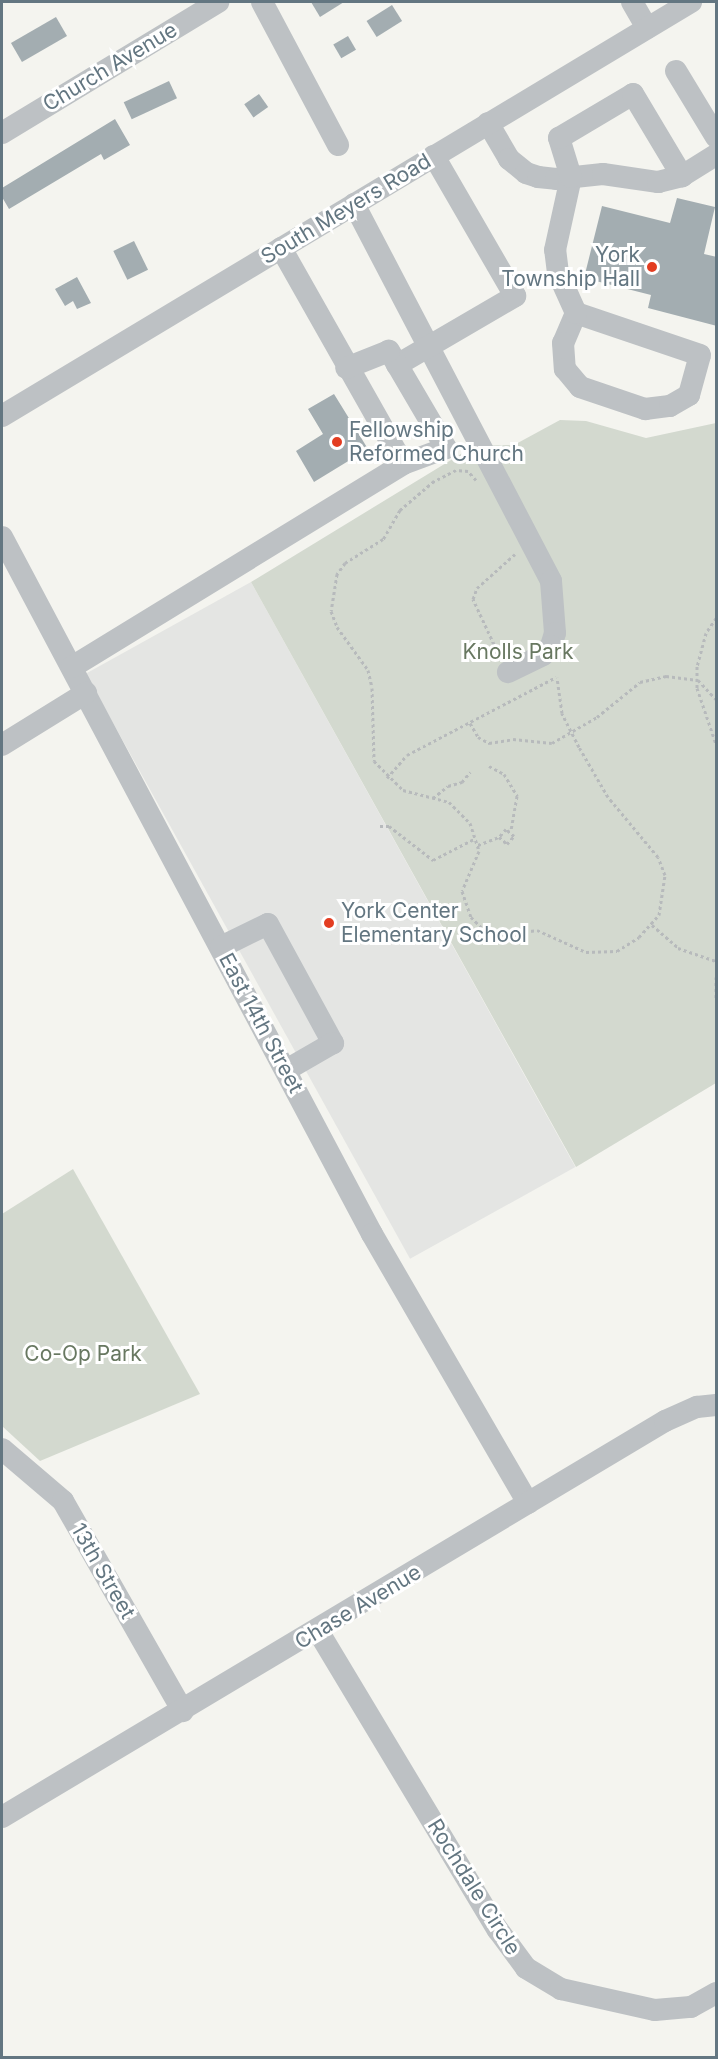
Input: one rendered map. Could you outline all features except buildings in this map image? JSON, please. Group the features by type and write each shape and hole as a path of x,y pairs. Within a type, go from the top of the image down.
{"street":[{"name":"Church Avenue","path":"2,133 218,2"},
{"path":"262,2 338,145"},
{"path":"632,2 647,28"},
{"name":"South Meyers Road","path":"2,416 691,2"},
{"path":"676,71 717,137"},
{"path":"576,313 563,343 565,369 580,387 645,409 670,406 689,394 700,355 576,313 558,273 555,250 571,177 559,138 633,94 682,176"},
{"path":"488,123 509,159 526,173 556,180 603,174 658,182 682,176 717,155"},
{"path":"397,365 515,296 434,156"},
{"path":"354,204 551,581 555,633 551,646 508,672"},
{"path":"281,248 340,348 346,368 403,464"},
{"path":"72,667 403,464 446,448 389,351 346,368"},
{"name":"East 14th Street","path":"2,537 372,1234 528,1503"},
{"path":"2,745 86,693"},
{"path":"221,947 268,924 333,1043 286,1070"},
{"name":"Chase Avenue","path":"2,1817 318,1631 664,1421 697,1407 717,1405"},
{"name":"13th Street","path":"2,1449 63,1501 183,1711"},
{"name":"Rochdale Circle","path":"318,1631 498,1930 526,1968 561,1989 655,2010 691,2007 717,1993"}],"path":[{"path":"387,778 407,755 557,677 562,713 572,733 608,797 658,857 665,886 659,915 652,925 624,948 596,953 537,930 501,934 483,929 471,917 462,891 478,845 462,813 449,802 403,790 387,778 374,761 372,688 368,670 337,627 331,611 333,587 345,563 383,539 400,510 434,481 456,470 468,471 482,490"},
{"path":"508,672 473,599 477,588 509,563 515,555 514,547"},
{"path":"717,618 706,633 697,666 698,680 717,744"},
{"path":"470,723 478,737 489,742 513,739 552,742 572,733 649,678 666,676 698,680 717,699"},
{"path":"489,766 504,774 517,796 511,830 512,841 507,844 499,837"},
{"path":"433,798 462,782 470,772"},
{"path":"380,826 389,826 433,861 476,838"},
{"path":"478,845 499,837 501,832 511,830"},
{"path":"652,925 678,948 717,961"},
{"path":"717,977 717,998"}],"shaded area":[{"name":"York Center Elementary School","path":"251,582 575,1167 410,1259 86,674"}],"green space":[{"name":"Knolls Park","path":"560,420 586,421 646,438 716,423 716,1083 576,1167 251,582 474,446 514,445"},
{"name":"Co-Op Park","path":"73,1169 200,1394 40,1461 2,1426 2,1214"}],"place":[{"name":"York Township Hall","path":"652,267"},
{"name":"Fellowship Reformed Church","path":"337,442"},
{"name":"York Center Elementary School","path":"329,923"}]}
